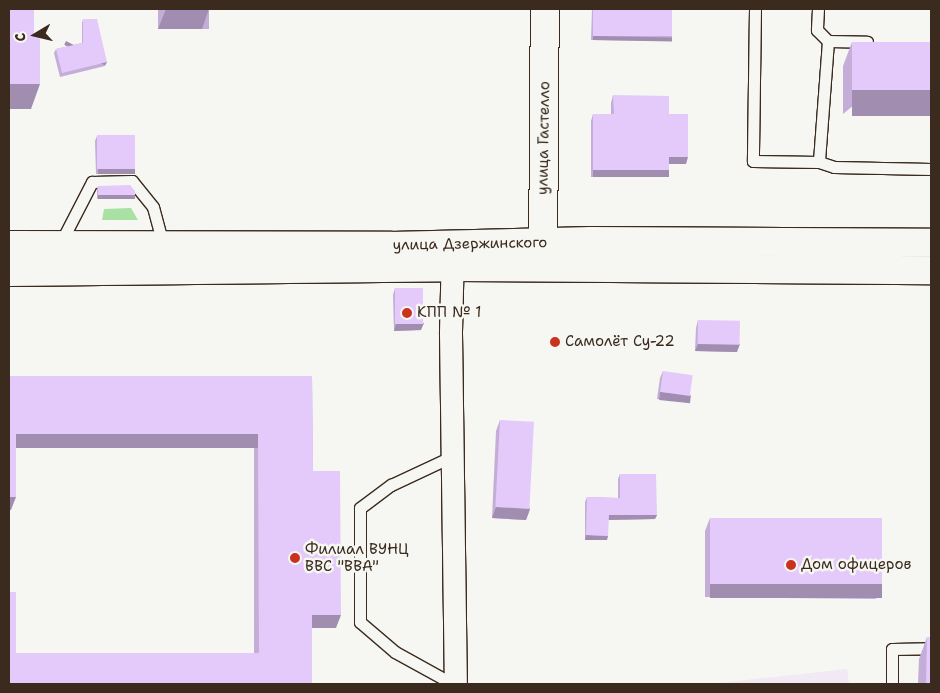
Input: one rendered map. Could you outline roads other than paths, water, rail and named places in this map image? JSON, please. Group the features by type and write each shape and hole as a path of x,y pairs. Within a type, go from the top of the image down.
{"main road":[{"name":"улица Гастелло","path":"543,254 545,9"},
{"name":"улица Дзержинского","path":"9,272 453,255 931,243"},
{"name":"улица Дзержинского","path":"9,246 163,245 453,255"},
{"name":"улица Дзержинского","path":"543,254 931,270"}],"street":[{"path":"453,255 451,334 455,455 455,684"}],"lane":[{"path":"755,9 753,161 819,162 834,167 931,169"},
{"path":"818,9 817,30 828,41 884,42"},
{"path":"819,162 828,41"},
{"path":"60,245 92,182 132,181 153,207 163,245"},
{"path":"455,455 390,485 360,508 360,622 395,652 455,684"},
{"path":"892,684 892,648 931,648"}],"place":[{"name":"КПП № 1","path":"407,313"},
{"name":"Самолёт Су-22","path":"555,342"},
{"name":"Филиал ВУНЦ ВВС \"ВВА\"","path":"295,558"},
{"name":"Дом офицеров","path":"791,565"}]}
